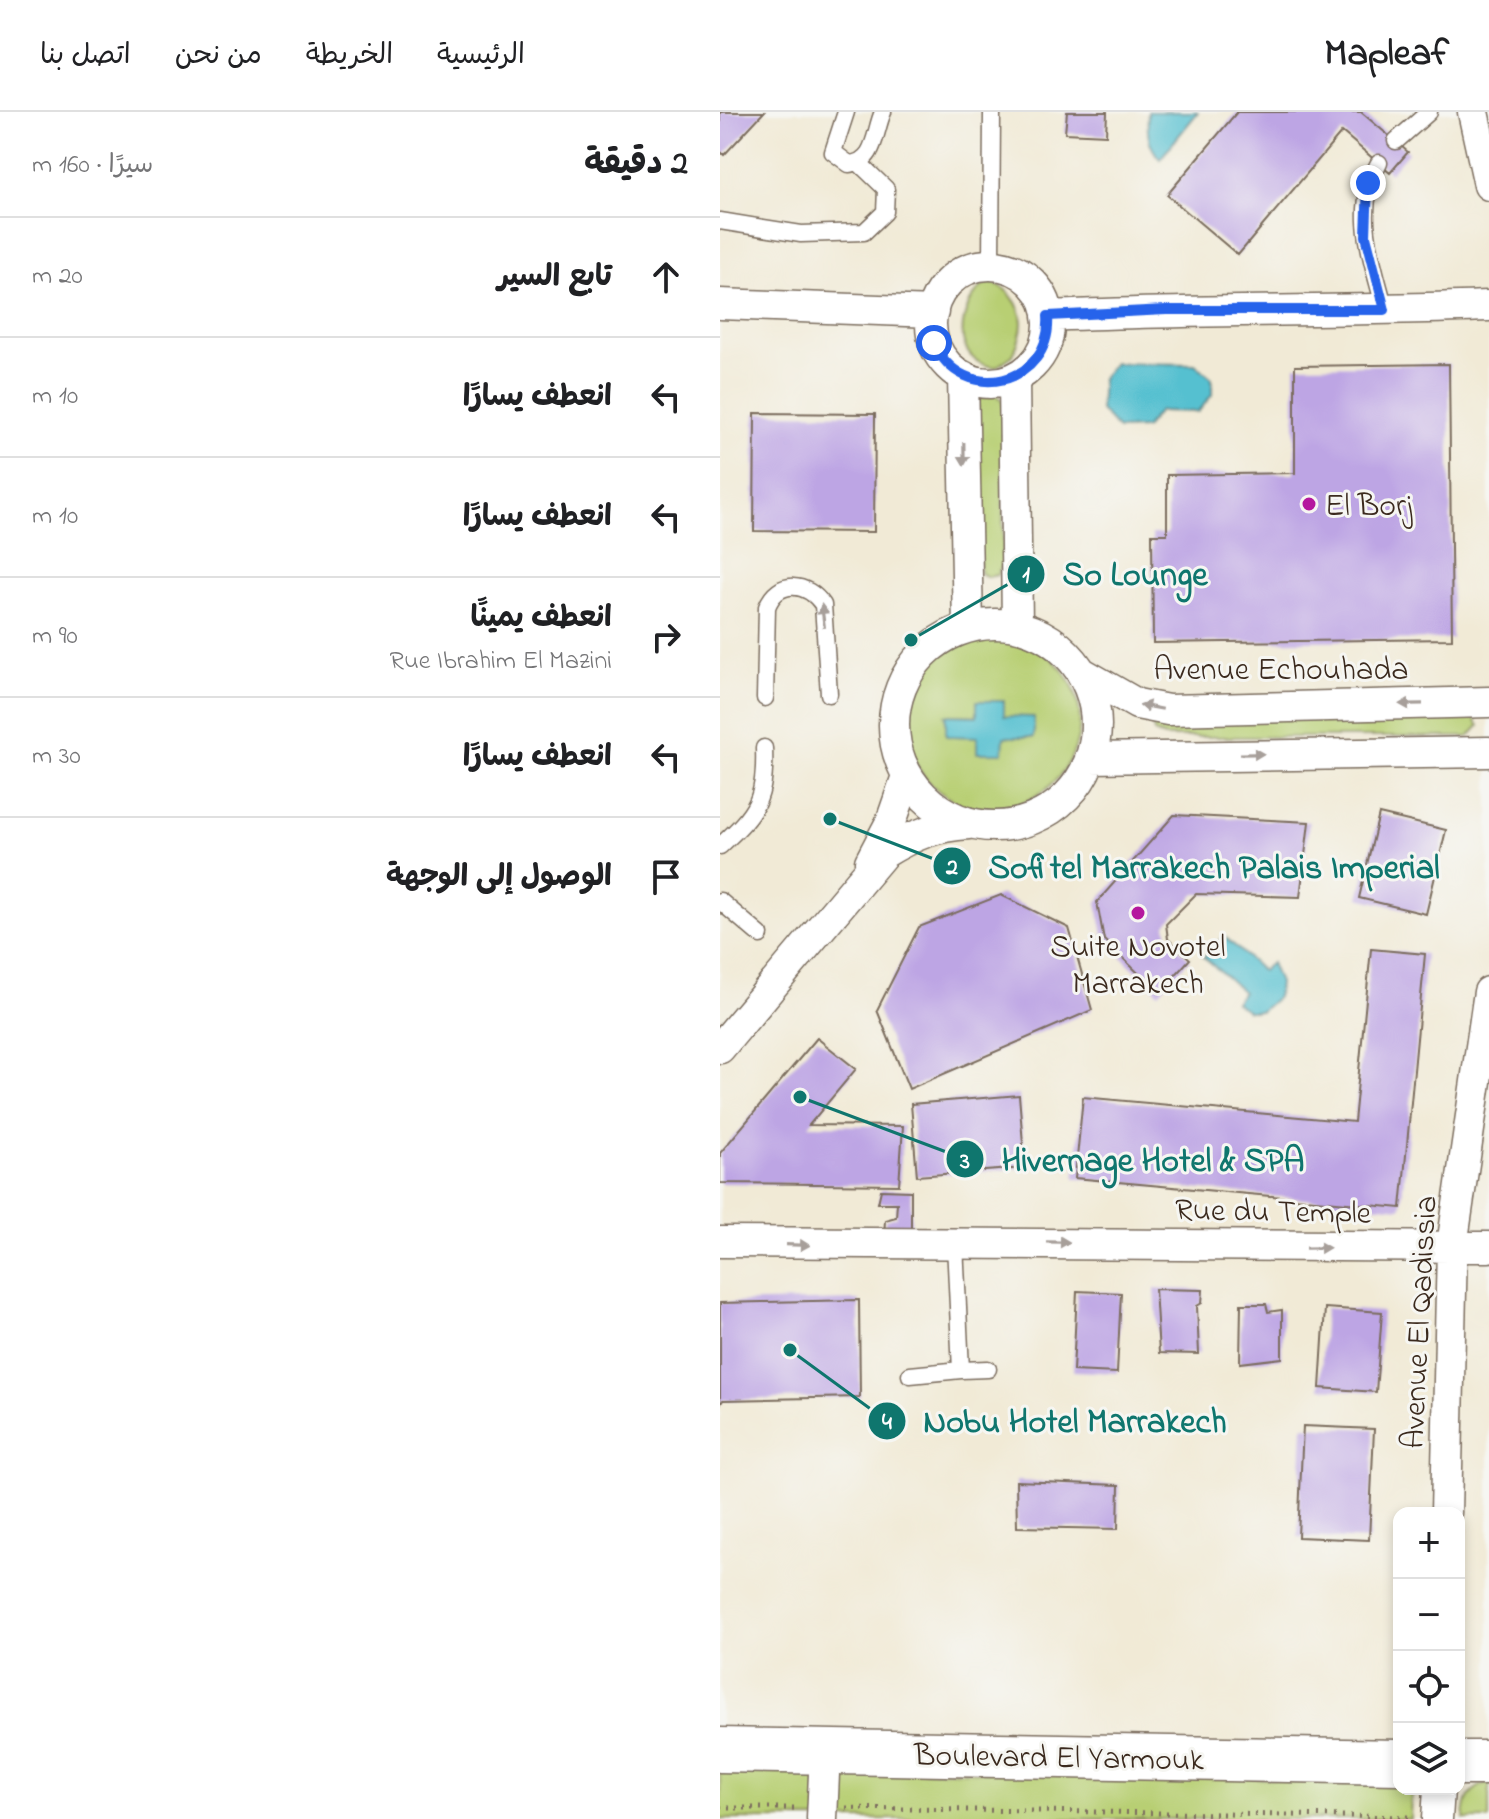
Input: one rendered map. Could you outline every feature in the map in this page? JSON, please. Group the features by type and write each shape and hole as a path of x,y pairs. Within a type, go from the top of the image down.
{"main road":[{"name":"Boulevard El Yarmouk","path":"720,1750 1393,1762"},
{"path":"1465,1763 1489,1763"}],"street":[{"path":"1473,112 1489,185"},
{"path":"991,265 1012,270 1031,282 1041,294 1048,316 1041,352 1027,370 1014,378 992,383 963,376 948,365 937,349 931,331 933,312 950,281 973,268 991,265"},
{"path":"720,304 933,312"},
{"path":"1048,316 1166,310 1385,310 1489,306"},
{"path":"963,376 968,627"},
{"path":"1014,378 1017,626"},
{"path":"720,1048 884,853 916,833 941,826 1004,826 1043,814 1069,793 1090,758 1095,714 1081,672 1058,645 1017,626 993,624 968,627 946,636 926,650 900,690 894,735 907,776 931,804 972,824"},
{"name":"Avenue Echouhada","path":"1081,672 1137,704 1168,710 1489,702"},
{"path":"1090,758 1489,752"},
{"path":"859,881 891,822 907,776"},
{"name":"Avenue El Qadissia","path":"1446,1507 1452,1246 1489,992"},
{"name":"Rue du Temple","path":"720,1242 820,1246 1489,1247"},
{"path":"822,1814 825,1751"}],"lane":[{"path":"720,221 801,234 864,232 885,212 886,189 859,163 840,160 833,152 846,112"},
{"path":"859,163 873,145 883,112"},
{"path":"991,265 992,112"},
{"path":"1396,141 1429,112"},
{"path":"1379,163 1368,183 1366,236 1385,310"},
{"path":"765,698 767,607 772,594 781,588 801,587 814,593 823,605 829,694"},
{"path":"720,846 750,818 759,803 765,779 764,748"},
{"path":"720,901 760,935"},
{"path":"955,1244 961,1370"},
{"path":"910,1375 988,1369"}],"path":[{"path":"720,1808 822,1814 1437,1809"}],"green space":[{"path":"986,283 999,286 1011,296 1019,309 1022,323 1013,355 996,367 971,356 962,332 969,305"},
{"path":"986,393 994,393 1003,401 1003,564 997,575 988,577 980,573 978,402"},
{"path":"980,637 1013,640 1044,653 1065,674 1077,699 1080,725 1074,751 1061,774 1041,793 1015,805 984,809 947,797 932,784 919,769 907,738 909,705 923,675 946,651","holes":["946,715 1004,716 1002,753 978,753 977,737"]},
{"path":"1472,714 1479,726 1469,737 1164,737 1154,732 1152,724 1160,716"},
{"path":"720,1765 1393,1782 1393,1795 1411,1795 1410,1819 720,1819"},
{"path":"1489,1782 1489,1819 1464,1819 1469,1796"}],"water":[{"path":"1148,112 1198,112 1160,159 1149,137"},
{"path":"1114,363 1195,364 1212,378 1212,395 1198,412 1159,411 1145,428 1118,429 1100,410 1102,378"},
{"path":"977,701 1004,701 1004,716 1034,717 1034,737 1004,737 1003,753 977,753 977,737 946,736 946,715 977,716"},
{"path":"1224,936 1262,971 1271,963 1279,983 1277,997 1261,1011 1248,1011 1235,1002 1243,992 1204,957"}],"building":[{"path":"720,112 764,112 724,155 720,151"},
{"path":"1067,112 1107,112 1106,135 1065,133"},
{"path":"1237,112 1361,112 1408,152 1390,173 1342,132 1238,255 1167,195"},
{"name":"El Borj","path":"1449,364 1452,639 1153,643 1152,534 1167,534 1167,475 1295,473 1295,366"},
{"path":"755,413 875,414 874,532 754,531"},
{"path":"1379,814 1446,830 1426,914 1359,898"},
{"name":"Suite Novotel Marrakech","path":"1174,815 1309,822 1300,897 1196,894 1166,924 1168,939 1190,959 1159,993 1104,940 1097,902"},
{"path":"1001,895 1069,928 1092,1010 909,1089 877,1010 919,927"},
{"path":"1371,949 1425,954 1401,1208 1075,1178 1083,1097 1354,1122"},
{"path":"817,1038 856,1069 809,1125 903,1126 899,1185 720,1183 720,1153"},
{"path":"1019,1095 1025,1168 917,1176 911,1104"},
{"path":"881,1190 911,1191 911,1234 884,1237 885,1220 896,1217 897,1203 878,1203"},
{"path":"1155,1289 1203,1290 1202,1303 1197,1306 1199,1354 1159,1353"},
{"path":"1077,1291 1121,1293 1117,1373 1073,1371"},
{"path":"859,1300 860,1397 723,1400 720,1405 720,1303"},
{"path":"1241,1304 1266,1304 1268,1312 1282,1310 1282,1358 1240,1363"},
{"path":"1325,1308 1382,1312 1376,1392 1320,1388"},
{"path":"1303,1426 1374,1429 1369,1540 1298,1537"},
{"path":"1016,1481 1119,1485 1118,1529 1017,1527"}],"place":[{"name":"El Borj","path":"1309,504"},
{"name":"So Lounge","path":"911,640"},
{"name":"Sofitel Marrakech Palais Imperial","path":"830,819"},
{"name":"Suite Novotel Marrakech","path":"1138,913"},
{"name":"Hivernage Hotel & SPA","path":"800,1097"},
{"name":"Nobu Hotel Marrakech","path":"790,1350"}],"route":[{"path":"934,343 943,360 957,373 977,382 992,383 1014,378 1027,370 1044,345 1048,316 1166,310 1385,310 1366,236 1368,183"}]}
